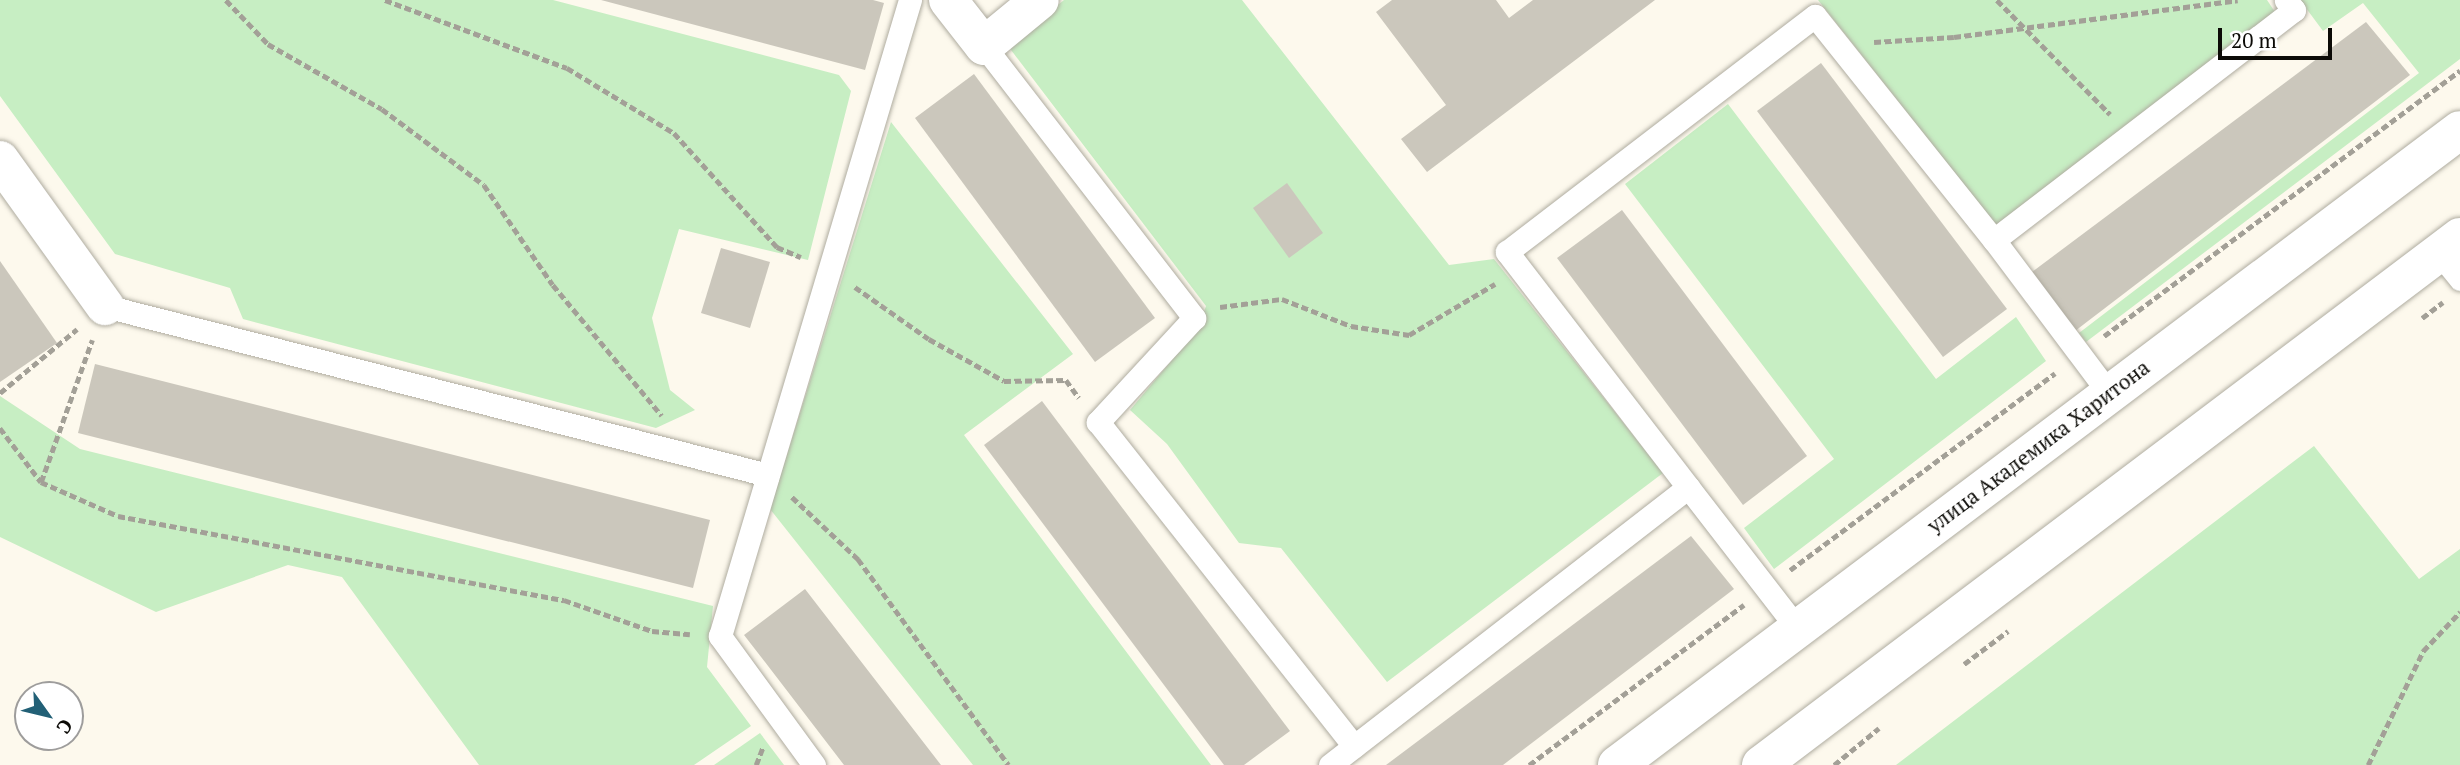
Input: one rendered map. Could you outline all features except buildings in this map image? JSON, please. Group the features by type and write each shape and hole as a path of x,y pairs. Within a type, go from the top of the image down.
{"main road":[{"path":"948,0 984,46 1040,0"},
{"name":"улица Академика Харитона","path":"1618,765 2108,392 2460,130"},
{"path":"0,160 104,306"},
{"path":"1761,765 2453,257"}],"lane":[{"path":"814,765 720,636 910,0"},
{"path":"1994,240 2296,4"},
{"path":"1797,628 1507,252 1815,16 1994,240 2108,392"},
{"path":"984,46 1194,318 1098,422 1354,746"},
{"path":"104,306 768,475"},
{"path":"1330,765 1688,487"}],"path":[{"path":"226,0 268,44 382,109 484,185 553,285 630,382 700,458"},
{"path":"385,0 567,68 674,133 777,247 830,269 929,339 1004,381 1066,380 1098,422"},
{"path":"1997,0 2131,135"},
{"path":"1838,44 2025,28 2238,0"},
{"path":"1529,765 2460,71"},
{"path":"1194,318 1231,302 1282,299 1351,326 1409,335 1467,303 1519,267"},
{"path":"0,393 104,306"},
{"path":"41,482 104,306"},
{"path":"0,428 41,482 118,516 564,600 652,631 720,636"},
{"path":"768,475 858,559 1009,765"},
{"path":"2368,765 2423,651 2460,612"}],"green space":[{"path":"0,0 553,0 839,75 851,91 808,260 679,229 652,318 670,390 695,410 656,428 243,319 230,288 115,254 0,96"},
{"path":"1064,0 1242,0 1449,265 1494,259 1663,473 1387,682 1281,548 1239,543 1167,444 1130,410 1198,329 1206,306 1008,46"},
{"path":"1818,0 2267,0 2275,12 1996,225"},
{"path":"2300,0 2460,0 2460,59 2086,342 2079,333 2419,73 2363,3 2323,31"},
{"path":"1728,104 1936,379 2016,317 2046,361 1774,569 1744,528 1834,459 1625,184"},
{"path":"891,122 1073,354 964,435 1211,765 973,765 770,509"},
{"path":"0,396 80,449 713,606 707,667 751,726 694,765 479,765 342,577 288,565 156,612 0,537"},
{"path":"2314,446 2419,579 2460,549 2460,765 1896,765"},
{"path":"760,733 784,765 714,765"}]}
